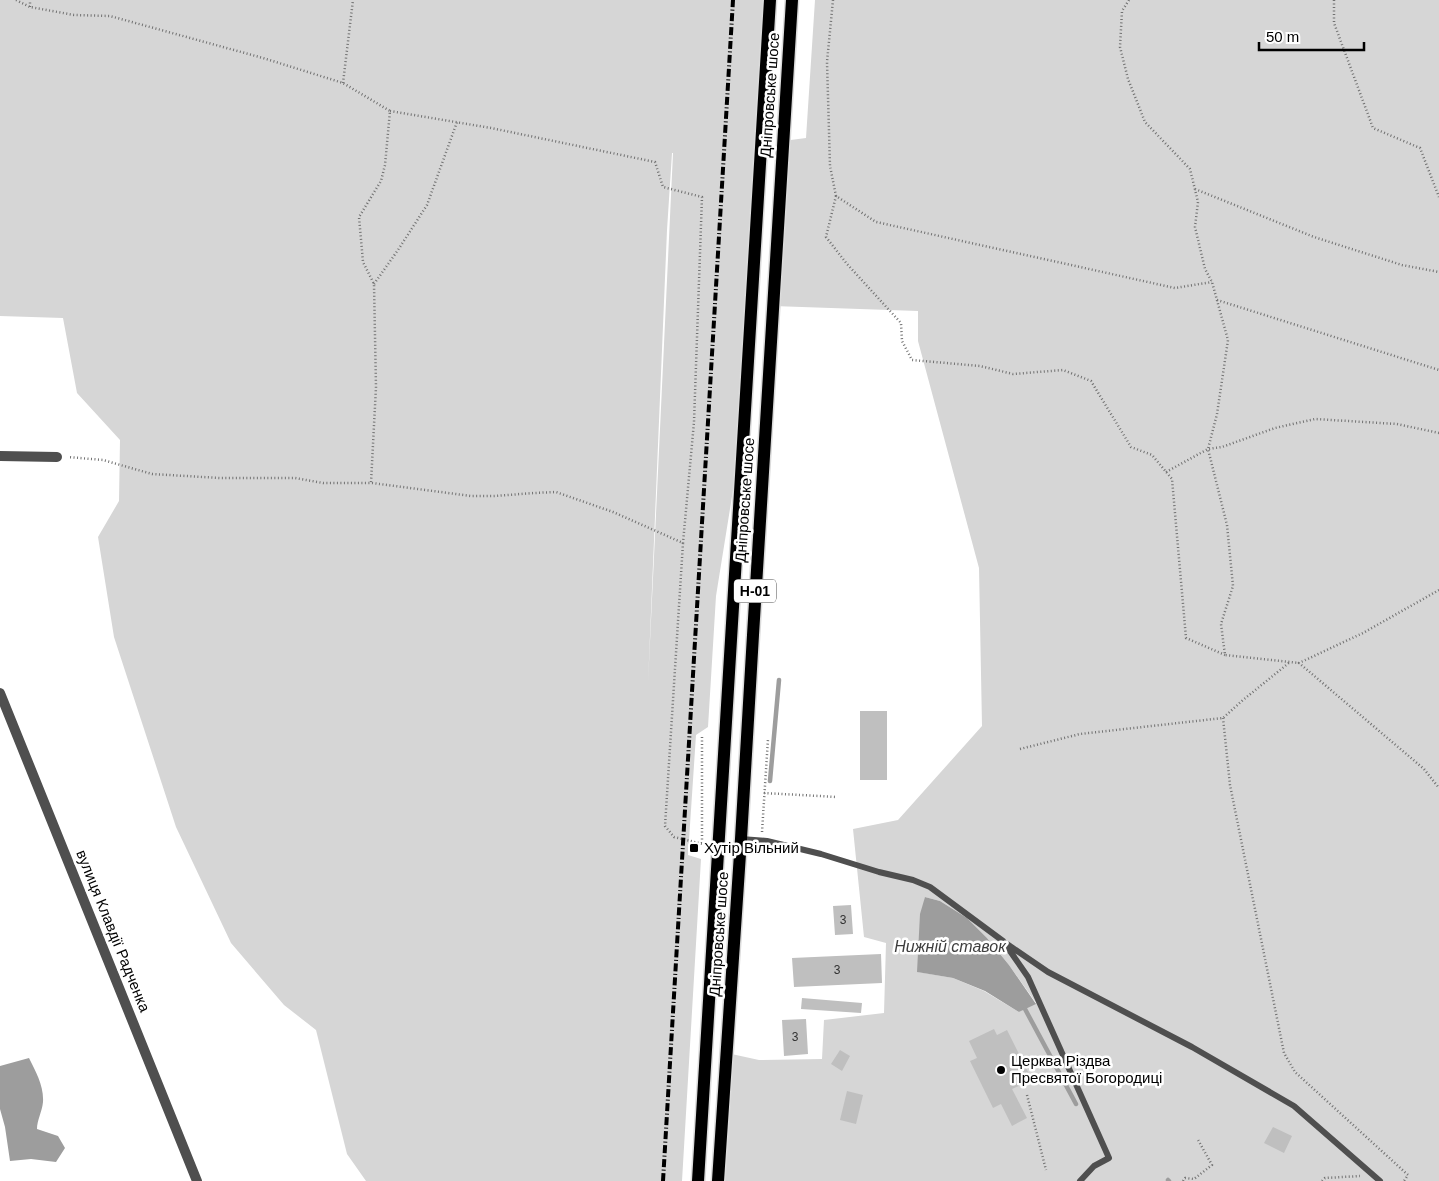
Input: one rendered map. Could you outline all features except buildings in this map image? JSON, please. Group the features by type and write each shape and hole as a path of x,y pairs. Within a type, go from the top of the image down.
{"main road":[{"name":"Дніпровське шосе","path":"698,1181 770,0"},
{"name":"Дніпровське шосе","path":"718,1181 742,839 792,0"}],"street":[{"path":"0,456 56,457"},
{"name":"вулиця Клавдії Радченка","path":"0,693 197,1181"}],"lane":[{"path":"742,839 761,841 821,854 930,886 1048,972 1192,1047 1294,1106 1380,1181"},
{"path":"1003,941 1028,977 1109,1158 1094,1166 1080,1181"}],"path":[{"path":"16,0 30,7 74,15 110,16 264,58 343,84 390,111 491,128 655,162 663,187 702,197 694,422 665,826 674,838 702,842 718,849"},
{"path":"30,0 30,7"},
{"path":"343,84 353,0"},
{"path":"833,0 827,62 830,166 836,196 826,237 847,264 901,323 902,341 912,360 980,366 1013,374 1062,370 1091,381 1131,448 1152,455 1172,479 1186,638 1225,655 1299,663 1363,633 1439,590"},
{"path":"1129,0 1122,10 1120,47 1128,79 1145,122 1190,169 1198,202 1195,227 1204,269 1212,282 1228,340 1217,414 1208,449 1227,525 1234,586 1221,624 1225,655"},
{"path":"1334,0 1334,23 1373,128 1420,148 1439,197"},
{"path":"371,483 376,388 374,284 363,262 359,217 381,181 385,165 390,111"},
{"path":"374,284 427,205 457,122"},
{"path":"1195,189 1314,237 1402,265 1439,272"},
{"path":"836,196 876,222 1175,288 1212,282"},
{"path":"1217,300 1439,370"},
{"path":"1166,472 1208,449 1222,447 1275,428 1315,419 1397,424 1439,433"},
{"path":"56,457 103,460 152,474 220,478 295,478 323,483 371,483 479,496 556,492 613,512 684,543"},
{"path":"1020,749 1080,734 1222,718 1290,662"},
{"path":"1299,663 1424,769 1439,788"},
{"path":"1222,718 1230,785 1284,1053 1296,1072 1408,1175 1404,1181"},
{"path":"702,737 702,842"},
{"path":"761,841 768,739"},
{"path":"764,793 837,798"},
{"path":"1027,1095 1046,1170"},
{"path":"1184,1179 1194,1179 1212,1165 1197,1138"},
{"path":"1322,1181 1325,1178 1372,1175"}],"shaded area":[{"path":"0,0 770,0 743,428 716,596 708,727 696,735 688,855 701,859 682,1181 366,1181 347,1154 316,1030 284,1005 231,943 176,827 114,637 98,537 119,501 120,440 77,393 63,318 0,316","holes":["673,153 648,684 667,230"]},
{"path":"815,0 1439,0 1439,1181 718,1181 727,1053 759,1060 822,1059 824,1020 884,1013 886,943 864,937 853,829 898,820 982,726 979,568 918,341 918,311 773,306 783,141 806,138","holes":["925,897 940,901 967,918 987,938 1036,1003 1019,1012 984,991 953,978 918,972"]}],"water":[{"name":"Нижній ставок","path":"925,897 940,901 967,918 987,938 1009,965 1036,1004 1019,1012 985,991 953,978 917,972 920,914"},
{"path":"29,1058 39,1079 43,1096 37,1129 58,1136 65,1148 56,1162 31,1159 10,1161 5,1127 0,1109 0,1066"}],"waterway":[{"path":"770,781 779,680"},
{"path":"1025,1009 1076,1104"}],"railway":[{"path":"663,1181 733,0"}],"place":[{"name":"Хутір Вільний","path":"694,848"},
{"name":"Церква Різдва Пресвятої Богородиці","path":"1001,1070"}]}
